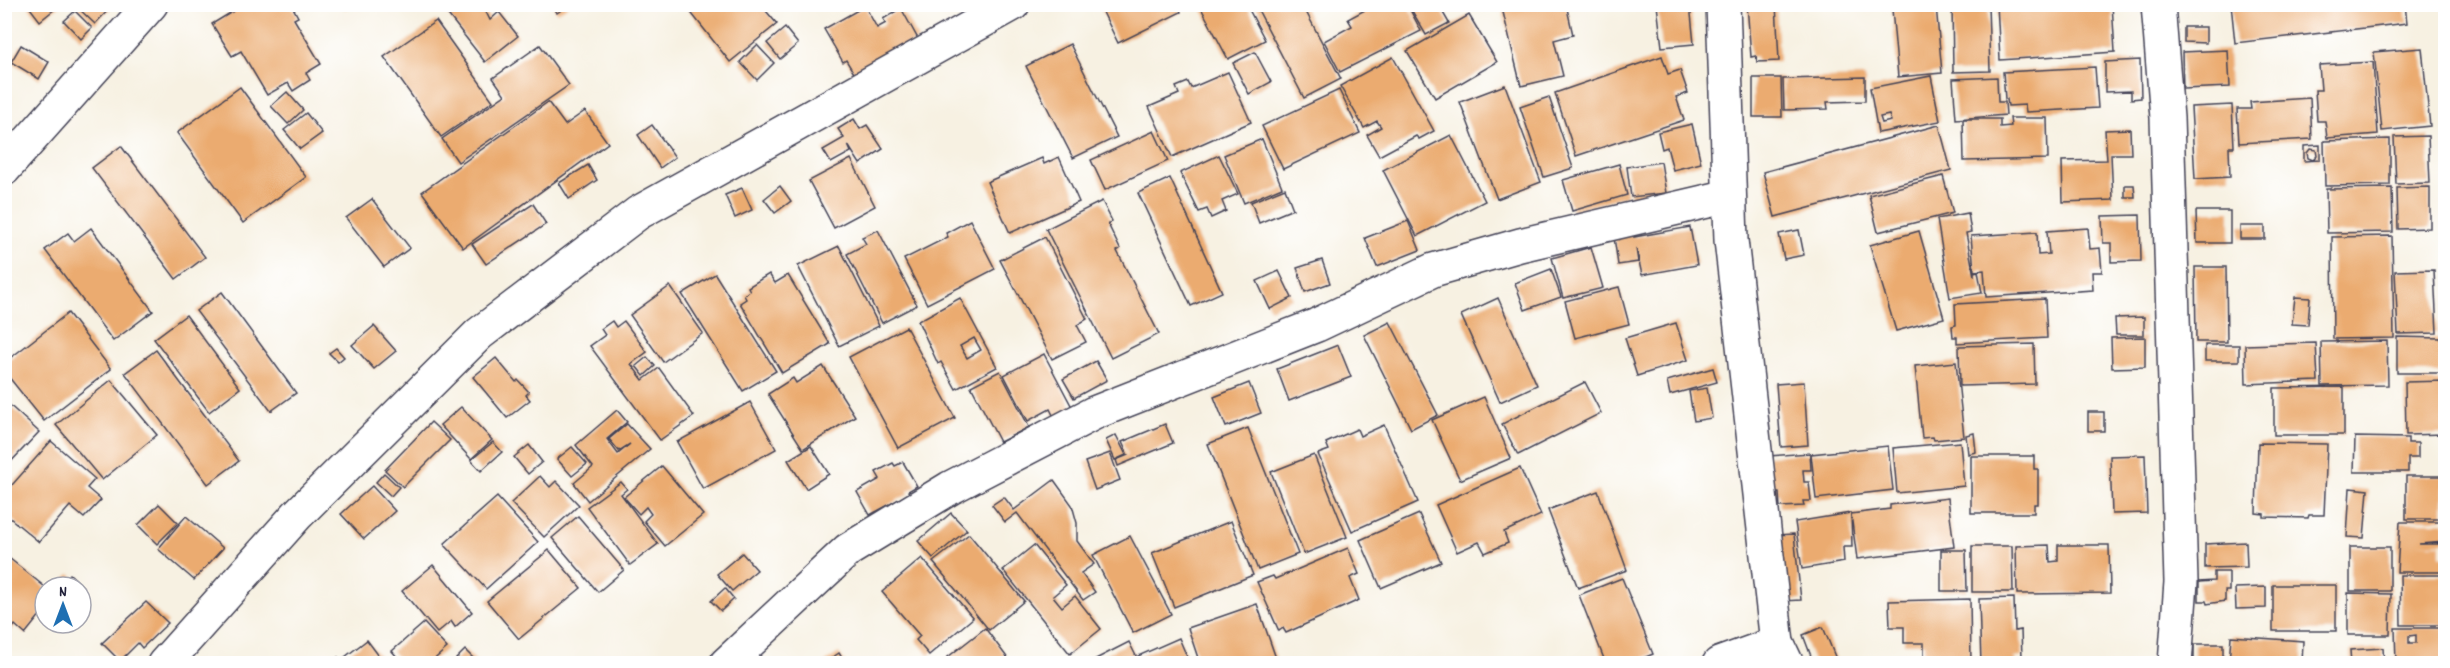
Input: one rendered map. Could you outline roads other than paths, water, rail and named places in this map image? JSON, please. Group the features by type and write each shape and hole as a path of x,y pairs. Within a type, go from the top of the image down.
{"street":[{"path":"4,169 151,4"},
{"path":"164,663 297,515 479,334 638,213 1013,4"},
{"path":"1719,663 1782,653 1731,240 1723,4"},
{"path":"2158,4 2167,118 2181,570 2175,663"},
{"path":"726,663 848,550 951,488 1094,413 1317,325 1432,270 1520,245 1729,196"}]}
